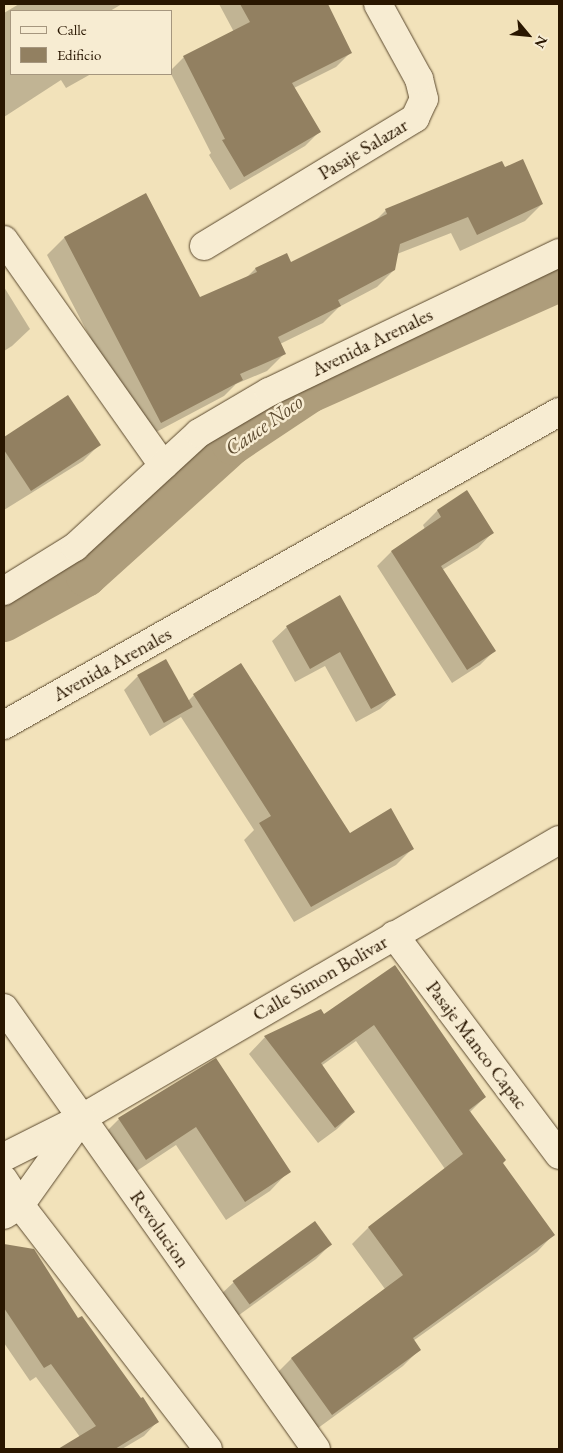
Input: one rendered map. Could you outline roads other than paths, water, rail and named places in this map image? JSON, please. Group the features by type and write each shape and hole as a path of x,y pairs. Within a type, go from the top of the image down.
{"street":[{"name":"Pasaje Salazar","path":"204,246 415,118 424,99 419,79 378,4"},
{"path":"4,240 163,465"},
{"name":"Avenida Arenales","path":"4,591 75,547 199,433 269,392 559,253"},
{"name":"Avenida Arenales","path":"4,725 559,412"},
{"name":"Calle Simon Bolivar","path":"4,1157 82,1118 559,840"},
{"name":"Pasaje Manco Capac","path":"394,935 559,1155"},
{"name":"Revolucion","path":"4,1008 316,1449"},
{"path":"12,1210 82,1118"},
{"path":"4,1180 12,1210 208,1449"}],"waterway":[{"name":"Cauce Noco","path":"4,622 86,577 232,445 310,393 559,282"}]}
